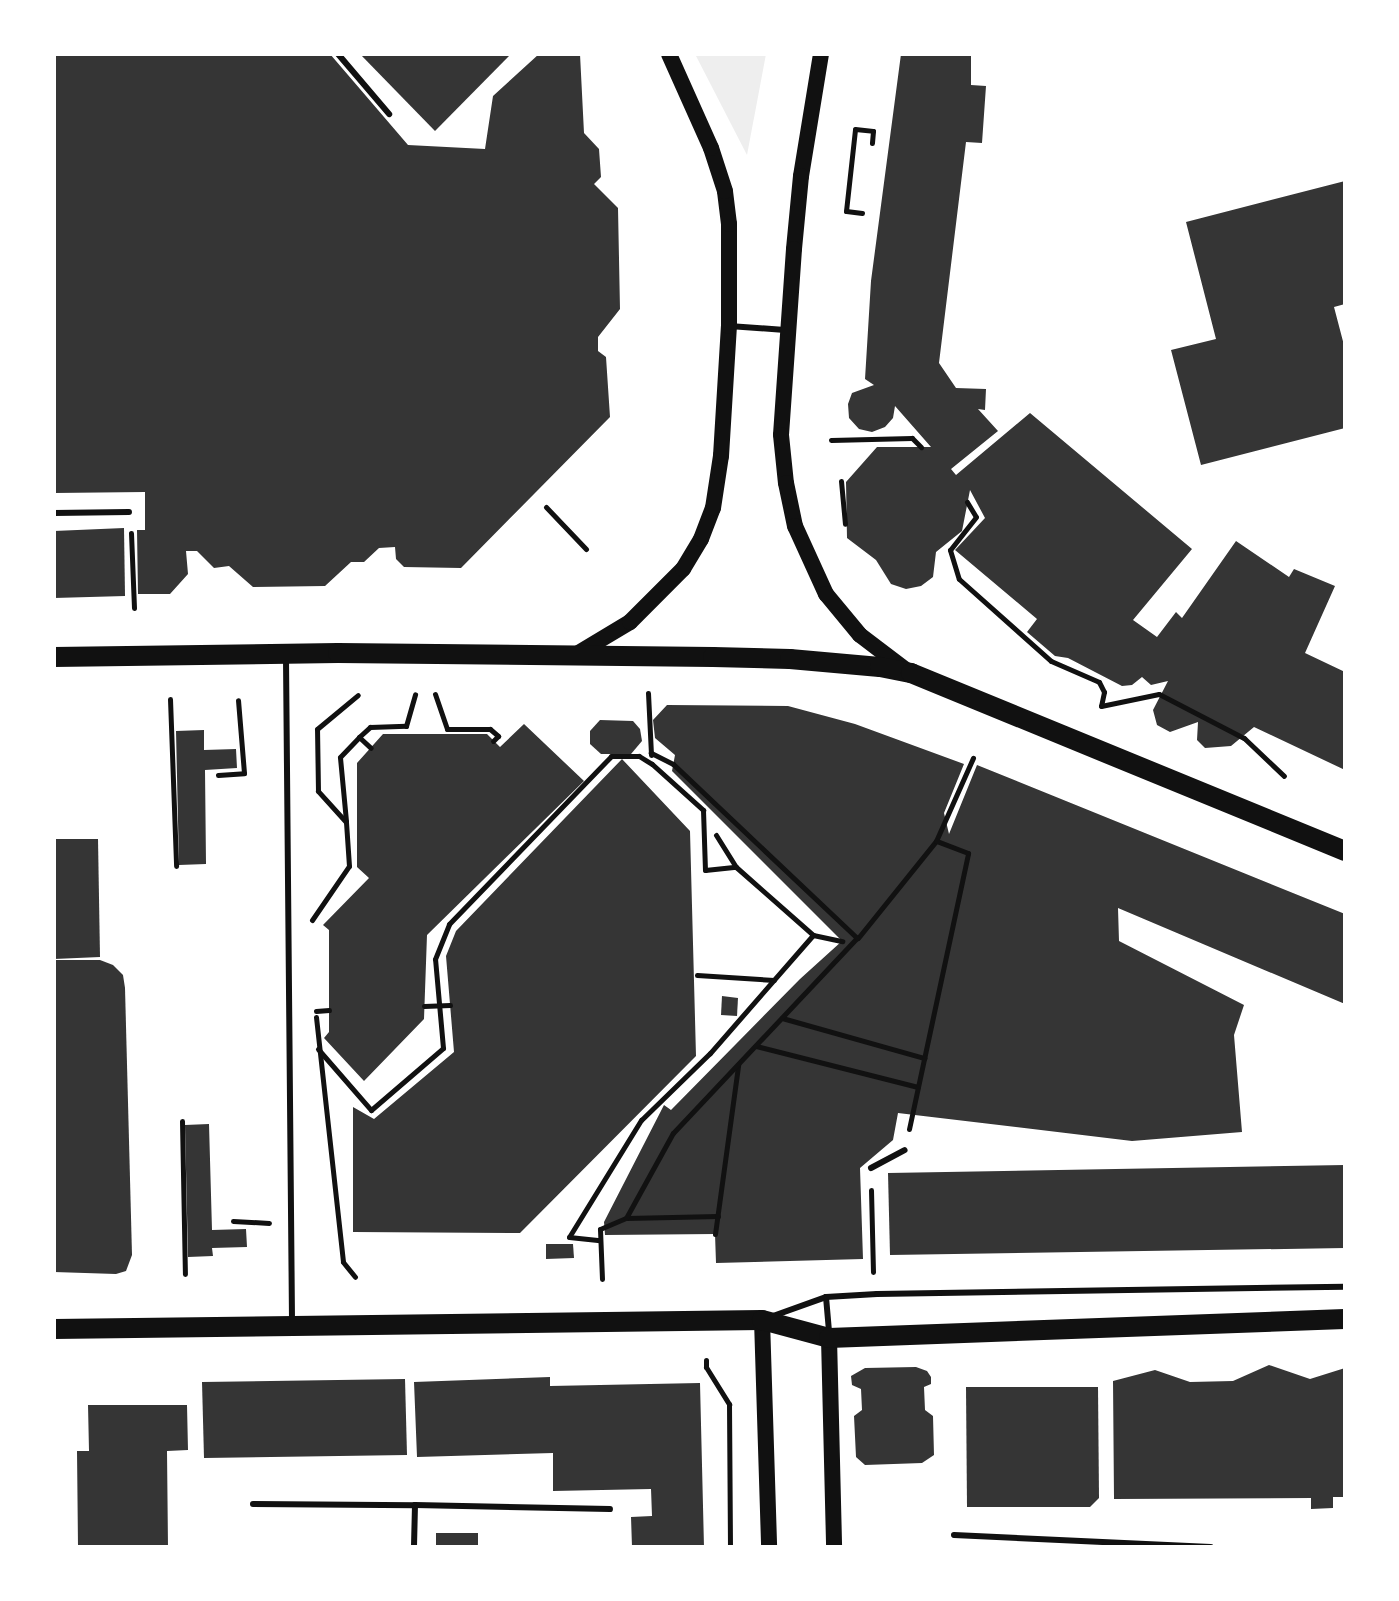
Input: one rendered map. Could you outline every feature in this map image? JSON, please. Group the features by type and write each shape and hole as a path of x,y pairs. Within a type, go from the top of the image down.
{"main road":[{"path":"572,657 619,630 649,605 683,569 701,539 713,508 721,456 729,326 729,224 725,191 711,148 669,54"},
{"path":"821,54 801,176 781,435 795,526 811,565 841,617 879,651 911,673 1345,851"},
{"path":"54,657 286,654 790,659 911,673"},
{"path":"54,1329 762,1320 829,1338 1345,1319"},
{"path":"762,1320 769,1547"},
{"path":"829,1338 834,1547"}],"lane":[{"path":"338,54 389,114"},
{"path":"729,326 788,330"},
{"path":"54,513 129,512"},
{"path":"286,654 293,1327"},
{"path":"871,1168 905,1150"},
{"path":"762,1320 826,1297 1345,1287"},
{"path":"826,1297 829,1338"},
{"path":"253,1504 610,1509"},
{"path":"414,1547 415,1505"},
{"path":"954,1535 1211,1547"}],"path":[{"path":"862,213 846,211 855,129 873,131 872,143"},
{"path":"831,440 912,438 921,447"},
{"path":"841,481 845,524"},
{"path":"967,502 976,517 948,548 959,579 1051,661 1099,682 1104,692 1101,706 1159,694 1244,738 1284,776"},
{"path":"546,507 586,549"},
{"path":"130,521 134,608"},
{"path":"648,693 652,764"},
{"path":"311,921 349,866 340,757 370,727 406,726 415,694"},
{"path":"435,694 447,729 490,729 498,736 493,741"},
{"path":"346,822 318,791 317,729 358,695"},
{"path":"170,699 176,866"},
{"path":"218,775 244,773 238,700"},
{"path":"359,737 371,748"},
{"path":"651,753 673,764 857,938"},
{"path":"318,1049 371,1110 443,1048 435,959 449,924 611,756 639,756 703,810 705,870 736,867"},
{"path":"626,1218 673,1133 857,938 936,841 973,758"},
{"path":"716,835 736,867 813,935 842,941"},
{"path":"905,1150 968,853 936,841"},
{"path":"600,1240 569,1237 641,1120 710,1053 813,935"},
{"path":"697,975 774,980"},
{"path":"315,996 318,1049 343,1262 355,1277"},
{"path":"424,1006 450,1005"},
{"path":"316,1011 329,1010"},
{"path":"782,1018 924,1058"},
{"path":"756,1046 918,1087"},
{"path":"715,1234 738,1063"},
{"path":"182,1121 185,1274"},
{"path":"871,1168 873,1273"},
{"path":"602,1279 600,1229 626,1218 718,1216"},
{"path":"233,1221 269,1221 269,1234"},
{"path":"706,1360 706,1367 729,1404 730,1547"}],"shaded area":[{"path":"695,54 766,54 747,155"}],"building":[{"path":"54,54 330,54 408,145 485,149 493,96 539,54 580,54 584,133 599,149 601,177 594,184 618,208 620,309 598,337 598,351 606,357 610,417 461,568 404,567 396,559 395,547 379,548 364,562 351,562 325,586 253,587 229,566 214,568 197,551 186,551 188,574 170,594 138,594 137,530 145,530 145,492 54,493"},
{"path":"360,54 511,54 435,131"},
{"path":"901,54 971,54 971,85 986,86 982,143 966,142 939,363 956,388 986,389 985,410 978,409 998,431 951,469 956,475 1030,413 1192,549 1133,620 1157,637 1176,612 1182,618 1236,541 1289,577 1294,569 1335,586 1305,653 1345,672 1345,770 1254,727 1231,746 1205,748 1197,740 1198,722 1170,732 1157,725 1153,710 1168,681 1151,685 1142,677 1132,685 1122,686 1068,658 1055,656 1027,632 1037,619 955,550 985,518 970,490 962,531 936,552 933,577 921,586 906,589 891,584 876,560 847,538 846,482 877,447 931,447 895,406 893,418 885,427 872,432 859,429 849,418 848,404 852,393 874,385 865,379 871,281"},
{"path":"1345,181 1345,304 1334,307 1345,349 1345,428 1201,465 1171,350 1216,339 1186,222"},
{"path":"124,528 125,596 54,598 54,531"},
{"path":"667,705 788,706 855,724 964,764 944,813 949,834 977,765 1345,914 1345,1004 1118,908 1119,941 1244,1005 1234,1035 1242,1132 1132,1141 898,1113 893,1140 860,1168 863,1259 716,1263 715,1234 605,1235 604,1222 664,1105 671,1110 800,979 842,941 672,771 675,755 655,738 653,720"},
{"path":"600,720 633,721 640,729 642,741 631,754 601,754 590,744 590,731"},
{"path":"524,724 584,781 427,935 424,1019 364,1081 324,1038 329,1032 329,930 323,925 369,878 357,867 357,763 383,734 487,734 500,747"},
{"path":"204,730 204,750 236,749 237,768 205,770 206,864 179,865 176,731"},
{"path":"622,759 690,831 696,1056 520,1233 353,1232 353,1107 374,1119 454,1052 446,956 456,931"},
{"path":"54,839 98,839 100,957 54,959"},
{"path":"54,960 100,960 113,965 123,975 132,1255 126,1271 116,1274 54,1272"},
{"path":"722,996 738,998 737,1016 721,1015"},
{"path":"209,1124 212,1230 246,1229 247,1247 212,1248 213,1256 188,1257 185,1125"},
{"path":"1345,1165 1345,1248 890,1255 888,1173"},
{"path":"546,1244 573,1244 574,1258 546,1259"},
{"path":"1269,1365 1310,1379 1345,1368 1345,1497 1333,1497 1333,1508 1311,1509 1311,1498 1114,1499 1113,1381 1155,1370 1190,1382 1233,1381"},
{"path":"916,1367 927,1371 931,1377 931,1384 924,1387 925,1410 933,1416 934,1455 922,1463 865,1465 856,1457 854,1416 862,1410 861,1389 852,1385 851,1376 865,1368"},
{"path":"550,1377 550,1386 700,1383 704,1547 632,1547 631,1517 652,1516 651,1489 553,1491 553,1453 417,1457 414,1382"},
{"path":"405,1379 407,1455 204,1458 202,1382"},
{"path":"966,1387 1098,1387 1099,1498 1090,1507 967,1507"},
{"path":"88,1405 187,1405 188,1450 167,1451 168,1547 78,1547 77,1451 89,1451"},
{"path":"436,1533 478,1533 478,1547 436,1547"}]}
